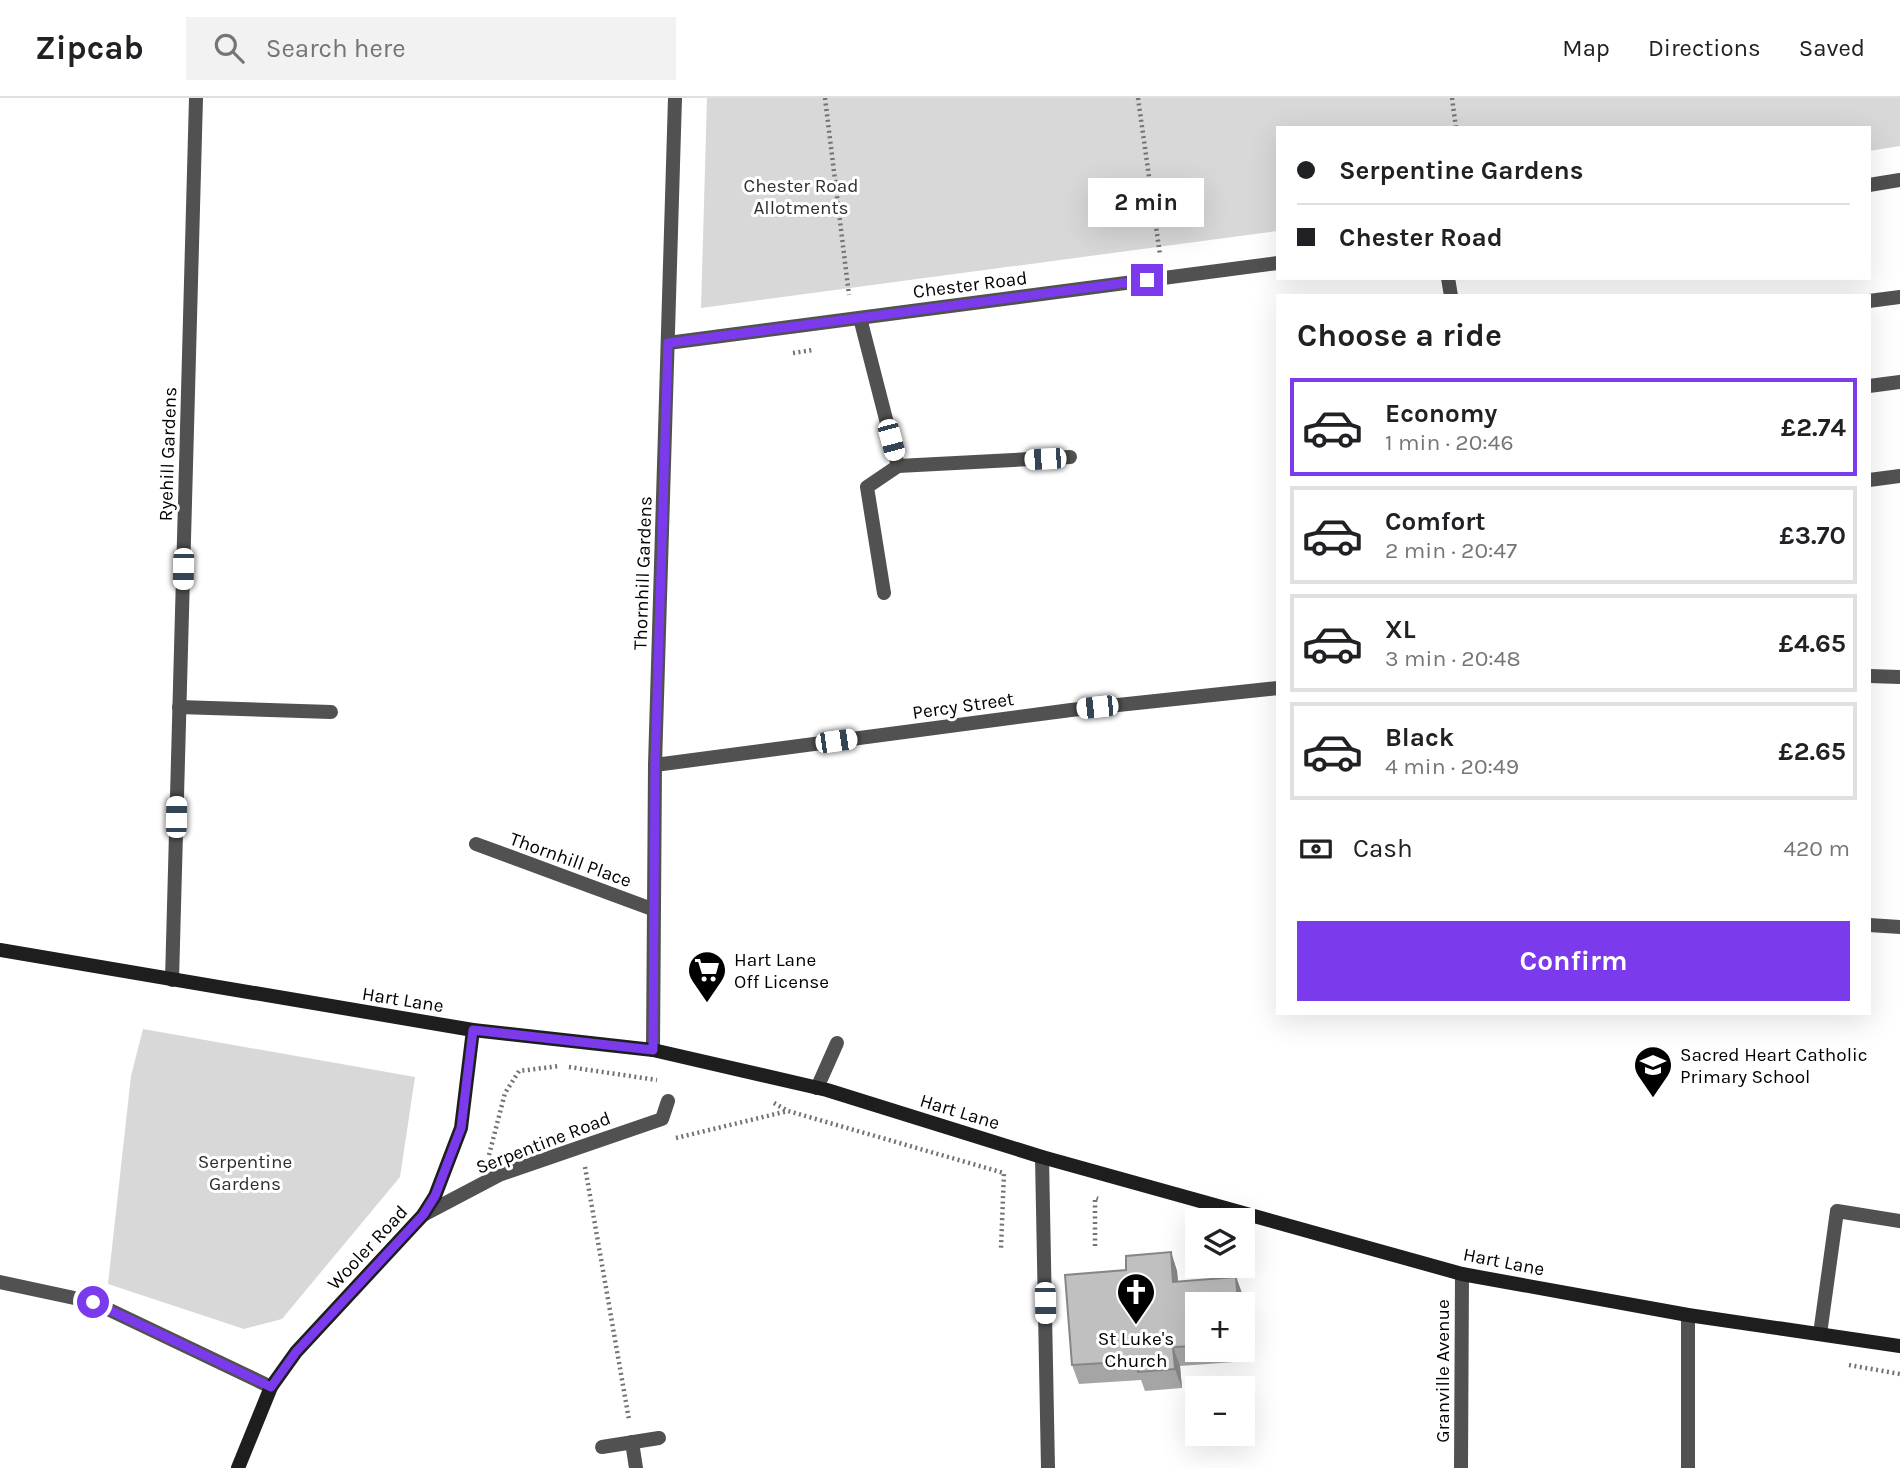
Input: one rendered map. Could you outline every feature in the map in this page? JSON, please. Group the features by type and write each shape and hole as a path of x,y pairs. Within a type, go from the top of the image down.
{"street":[{"name":"Ryehill Gardens","path":"172,980 196,98"},
{"name":"Thornhill Gardens","path":"653,1050 655,765 675,98"},
{"path":"1871,185 1900,180"},
{"name":"Chester Road","path":"668,343 1276,263"},
{"path":"1871,301 1900,297"},
{"path":"860,318 898,466"},
{"path":"1871,386 1900,382"},
{"path":"884,593 867,487 898,466 1070,457"},
{"path":"1871,480 1900,476"},
{"path":"1871,676 1900,677"},
{"name":"Percy Street","path":"655,765 1071,710 1276,688"},
{"path":"179,708 331,712"},
{"name":"Thornhill Place","path":"476,844 652,909"},
{"path":"1871,925 1900,927"},
{"name":"Hart Lane","path":"0,950 473,1030 653,1050 817,1088 1042,1157 1462,1274 1688,1315 1900,1346"},
{"name":"Wooler Road","path":"238,1468 271,1387 296,1352 423,1215 435,1196 461,1128 473,1030"},
{"path":"817,1088 837,1043"},
{"name":"Serpentine Road","path":"423,1215 499,1175 662,1119 668,1101"},
{"path":"1042,1157 1048,1468"},
{"path":"1820,1334 1836,1212 1900,1222"},
{"name":"Granville Avenue","path":"1461,1468 1462,1274"},
{"path":"0,1282 93,1302 271,1387"},
{"path":"1688,1315 1688,1468"},
{"path":"602,1447 659,1438"},
{"path":"632,1442 636,1468"}],"path":[{"path":"825,98 849,295"},
{"path":"1138,98 1160,256"},
{"path":"1452,98 1456,126"},
{"path":"786,354 813,350"},
{"path":"489,1156 505,1093 519,1071 557,1065 664,1080"},
{"path":"769,1100 788,1111 1004,1173 1001,1248"},
{"path":"666,1140 788,1111"},
{"path":"584,1160 632,1442"},
{"path":"1095,1246 1094,1198 1107,1201"}],"green space":[{"name":"Chester Road Allotments","path":"707,98 1900,98 1900,146 1871,151 1871,126 1276,126 1276,231 701,308"},
{"name":"Serpentine Gardens","path":"143,1029 415,1077 400,1177 282,1319 244,1329 108,1284 131,1076"}],"building":[{"name":"St Luke's Church","path":"1171,1252 1173,1282 1236,1278 1237,1292 1185,1292 1185,1346 1173,1347 1175,1369 1138,1372 1137,1361 1072,1365 1065,1275 1126,1270 1126,1256"}],"place":[{"name":"Hart Lane Off License","path":"707,1004"},
{"name":"Sacred Heart Catholic Primary School","path":"1653,1099"},
{"name":"St Luke's Church","path":"1136,1326"}],"route":[{"path":"93,1302 271,1387 296,1352 423,1215 435,1196 461,1128 473,1030 653,1050 655,765 668,343 1147,280"}]}
